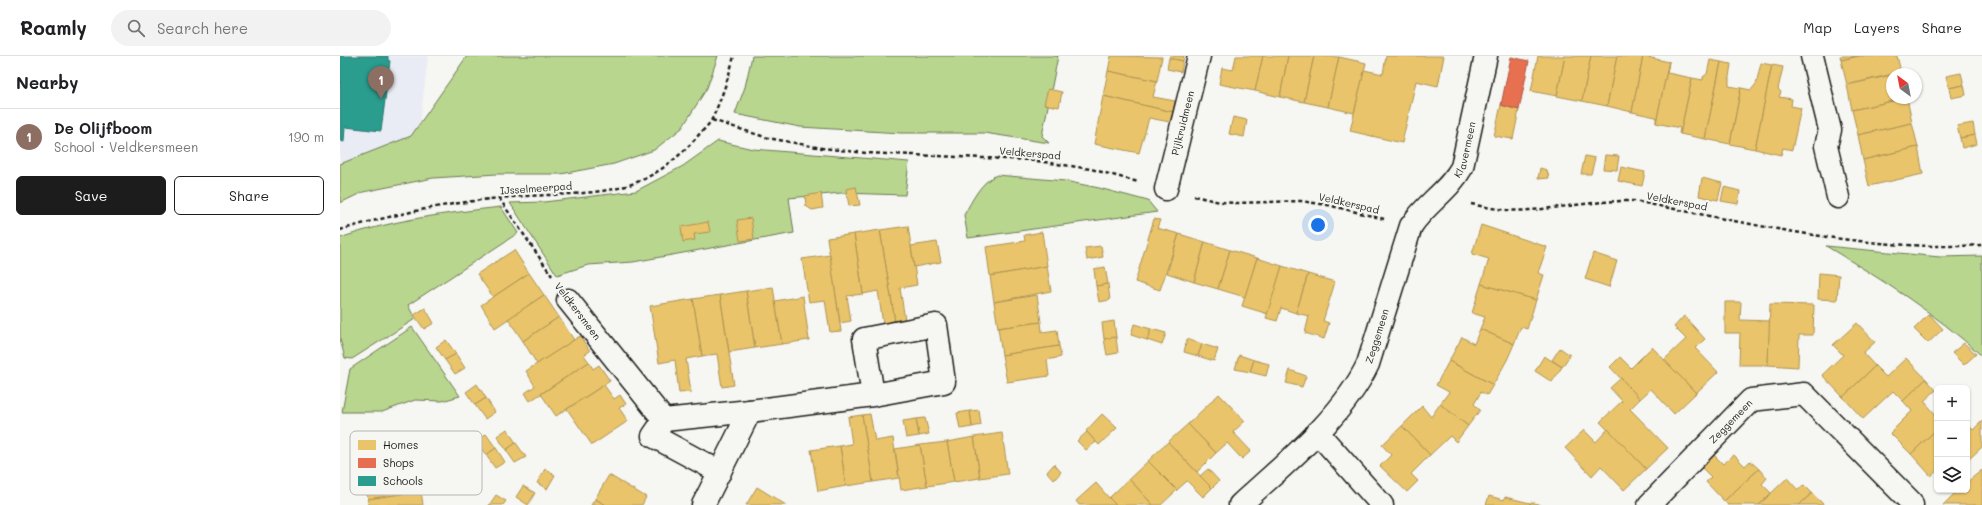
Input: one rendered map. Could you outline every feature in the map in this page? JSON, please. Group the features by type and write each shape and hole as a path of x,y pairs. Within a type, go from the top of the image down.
{"street":[{"name":"Pijlkruidmeen","path":"1166,189 1199,56"},
{"name":"Klavermeen","path":"1411,226 1421,212 1455,181 1462,167 1486,56"},
{"path":"1812,56 1830,130 1826,146 1838,197"},
{"name":"Zeggemeen","path":"1240,505 1317,432 1350,396 1368,364 1411,226"},
{"name":"Veldkersmeen","path":"568,300 664,420"},
{"name":"Zeggemeen","path":"1649,505 1751,400 1804,394 1911,502 1912,505"},
{"path":"720,472 653,436 664,420 750,411 873,395"},
{"path":"703,505 750,411"},
{"path":"1317,432 1382,505"}],"path":[{"path":"712,120 734,56"},
{"name":"Veldkerspad","path":"712,120 768,138 822,148 866,153 1030,160 1056,163 1091,169 1220,202 1308,202 1328,205 1411,226"},
{"name":"IJsselmeerpad","path":"340,230 375,220 441,206 499,198 614,189 637,183 661,171 684,152 712,120"},
{"name":"Veldkersmeen","path":"499,198 568,300"},
{"name":"Veldkerspad","path":"1465,205 1528,210 1607,200 1634,201 1814,236 1854,241 1920,245 1982,245"}],"shaded area":[{"path":"340,56 428,56 418,142 340,167"}],"green space":[{"path":"467,56 718,56 707,88 682,128 654,150 614,164 561,174 497,174 433,178 363,192 340,203 340,164 411,136"},
{"path":"752,56 1058,56 1042,136 1049,143 984,133 901,133 800,127 735,114 745,87"},
{"path":"718,141 753,149 909,162 905,195 841,193 789,198 794,233 633,262 588,265 557,275 510,203 544,202 636,191 683,166"},
{"path":"997,175 1065,181 1099,188 1148,201 1157,212 968,238 964,215 986,182"},
{"path":"501,207 518,233 408,305 415,319 352,359 345,358 340,339 340,238 379,226 399,222"},
{"path":"1826,246 1940,257 1982,256 1982,356 1946,325 1907,297"},
{"path":"412,327 460,396 442,401 415,400 382,412 342,412 350,369"}],"building: Homes":[{"path":"1111,56 1162,57 1157,81 1108,71"},
{"path":"1170,56 1184,56 1183,61 1169,58"},
{"path":"1236,56 1263,56 1255,91 1219,84 1222,68 1233,70"},
{"path":"1263,56 1288,56 1280,97 1255,91"},
{"path":"1288,56 1314,56 1304,102 1280,97"},
{"path":"1314,56 1339,57 1328,107 1304,102"},
{"path":"1386,56 1444,56 1438,86 1416,81 1402,143 1350,131 1364,70 1383,74"},
{"path":"1538,56 1565,56 1557,96 1531,91"},
{"path":"1565,56 1591,56 1582,101 1557,96"},
{"path":"1591,56 1617,56 1607,106 1582,101"},
{"path":"1617,56 1643,56 1632,112 1607,106"},
{"path":"1643,56 1669,62 1656,123 1656,117 1632,112"},
{"path":"1840,56 1859,56 1841,60"},
{"path":"1859,56 1897,56 1900,68 1886,68 1886,76 1847,85 1841,60"},
{"path":"1339,57 1366,63 1354,113 1328,107"},
{"path":"1169,58 1183,61 1181,72 1167,69"},
{"path":"1710,60 1721,62 1705,139 1680,134 1692,78 1703,80 1703,77 1707,74"},
{"path":"1669,61 1667,73 1692,78 1680,134 1680,128 1656,123"},
{"path":"1721,62 1731,64 1729,86 1741,88 1730,144 1705,139"},
{"path":"1761,63 1772,65 1755,149 1730,144 1741,88 1751,90 1756,84"},
{"path":"1772,65 1783,67 1778,89 1781,92 1779,97 1792,99 1791,106 1801,108 1792,150 1783,148 1781,155 1755,149"},
{"path":"1108,71 1157,81 1153,97 1175,101 1173,112 1103,96"},
{"path":"1961,73 1964,85 1949,88 1946,76"},
{"path":"1886,76 1886,102 1852,110 1847,85"},
{"path":"1964,85 1966,95 1951,98 1949,88"},
{"path":"1048,89 1062,92 1059,107 1044,104"},
{"path":"1103,96 1173,112 1170,122 1149,118 1139,153 1094,144"},
{"path":"1886,103 1886,104 1908,104 1912,123 1858,135 1852,110"},
{"path":"1501,105 1519,110 1513,139 1494,136"},
{"path":"1233,117 1247,120 1244,137 1229,134"},
{"path":"1912,123 1918,147 1863,160 1858,135"},
{"path":"1973,123 1975,135 1960,138 1957,126"},
{"path":"1975,135 1977,144 1962,148 1960,138"},
{"path":"1918,147 1923,174 1869,186 1863,160"},
{"path":"1605,155 1619,156 1617,170 1603,169"},
{"path":"1585,156 1595,158 1591,174 1581,174"},
{"path":"1621,167 1645,172 1642,186 1618,181"},
{"path":"1540,168 1547,170 1549,178 1538,179"},
{"path":"1702,178 1722,183 1718,200 1699,196"},
{"path":"856,187 860,205 849,206 846,189"},
{"path":"1724,187 1740,191 1738,204 1721,201"},
{"path":"821,193 823,208 812,210 806,206 805,196"},
{"path":"751,218 754,239 740,241 737,220"},
{"path":"1154,219 1160,220 1157,228 1179,234 1160,290 1135,282"},
{"path":"708,222 710,232 694,234 695,240 683,242 681,227"},
{"path":"1481,225 1547,247 1538,273 1544,275 1536,300 1481,284 1489,259 1472,254"},
{"path":"908,226 917,285 900,288 905,320 895,322 880,230"},
{"path":"880,230 895,322 883,324 878,291 863,294 854,234"},
{"path":"1042,232 1047,266 990,276 986,247 1025,241 1024,235"},
{"path":"854,234 863,294 847,296 851,321 840,323 827,238"},
{"path":"1179,234 1205,242 1194,282 1167,273"},
{"path":"937,242 941,262 914,267 911,246"},
{"path":"1205,242 1230,250 1218,289 1194,282"},
{"path":"1101,246 1103,257 1087,260 1085,248"},
{"path":"514,250 529,273 493,297 477,274"},
{"path":"1230,250 1257,258 1245,297 1218,289"},
{"path":"1593,253 1617,261 1609,287 1585,279"},
{"path":"830,255 841,331 830,332 825,300 809,302 802,259"},
{"path":"1257,258 1282,266 1268,314 1242,306"},
{"path":"1047,266 1051,291 994,302 990,276"},
{"path":"1282,266 1308,274 1296,313 1281,308 1277,321 1266,318"},
{"path":"1105,267 1108,284 1096,286 1094,269"},
{"path":"529,273 544,295 495,328 481,305"},
{"path":"1819,273 1839,275 1837,300 1818,299"},
{"path":"1308,274 1335,282 1323,321 1329,323 1324,339 1305,333 1309,316 1296,313"},
{"path":"1108,284 1110,300 1099,302 1096,286"},
{"path":"1481,284 1536,300 1527,329 1521,327 1514,344 1480,329 1485,317 1472,313"},
{"path":"773,287 782,344 755,348 746,291"},
{"path":"746,291 755,348 729,352 720,295"},
{"path":"544,295 559,317 523,341 508,319"},
{"path":"720,295 734,385 722,387 717,354 702,356 693,299"},
{"path":"1037,295 1041,322 998,328 994,302"},
{"path":"803,296 809,340 782,344 775,301"},
{"path":"693,299 702,356 686,359 691,392 679,393 675,360 659,363 650,306"},
{"path":"1725,302 1741,302 1740,320 1770,321 1768,365 1739,365 1740,333 1725,333"},
{"path":"1770,304 1814,305 1813,335 1799,335 1798,367 1768,365"},
{"path":"425,308 434,323 424,329 414,315"},
{"path":"1929,314 1943,329 1928,343 1914,329"},
{"path":"1684,316 1705,339 1695,348 1718,372 1696,393 1664,360 1686,339 1674,327"},
{"path":"559,317 574,340 537,364 523,341"},
{"path":"1114,321 1116,337 1104,339 1102,323"},
{"path":"1041,322 1042,332 1057,330 1059,346 1002,355 998,328"},
{"path":"1857,323 1875,342 1863,353 1875,366 1843,397 1822,375 1843,355 1833,345"},
{"path":"1134,324 1151,329 1147,340 1131,335"},
{"path":"1151,329 1166,333 1162,345 1147,340"},
{"path":"1480,329 1514,344 1493,385 1449,361 1462,337 1474,344"},
{"path":"580,336 590,351 584,355 589,362 530,401 525,393 535,386 526,371"},
{"path":"1116,337 1118,353 1107,355 1104,339"},
{"path":"1187,339 1202,344 1198,356 1184,352"},
{"path":"446,340 456,354 445,360 436,347"},
{"path":"1964,343 1976,354 1964,365 1952,353"},
{"path":"1202,344 1218,349 1214,361 1198,356"},
{"path":"1059,346 1061,357 1047,360 1049,376 1007,382 1002,355"},
{"path":"1652,347 1696,393 1674,414 1651,389 1640,399 1610,367 1620,357 1631,368"},
{"path":"1560,348 1570,355 1562,367 1552,360"},
{"path":"456,354 465,368 455,374 445,360"},
{"path":"1239,355 1254,360 1250,372 1235,369"},
{"path":"1544,356 1562,367 1552,382 1535,371"},
{"path":"1906,358 1926,379 1903,401 1893,391 1863,419 1843,397 1875,366 1886,377"},
{"path":"1254,360 1269,364 1266,376 1250,372"},
{"path":"1449,361 1493,385 1487,395 1481,392 1474,404 1480,410 1468,426 1440,404 1449,392 1436,385"},
{"path":"589,362 593,369 599,365 610,381 556,416 541,394"},
{"path":"1290,370 1306,376 1302,387 1286,383"},
{"path":"1621,378 1640,399 1630,409 1668,448 1646,469 1600,422 1622,401 1610,388"},
{"path":"1926,379 1934,388 1934,392 1924,401 1934,413 1934,432 1911,454 1890,433 1912,411 1903,401"},
{"path":"477,384 486,398 475,405 466,392"},
{"path":"604,385 614,399 620,395 626,404 619,408 628,421 592,445 567,409"},
{"path":"1219,394 1245,421 1233,432 1251,451 1242,459 1227,443 1216,453 1188,424"},
{"path":"486,398 495,412 485,419 475,405"},
{"path":"1440,404 1468,426 1456,442 1450,436 1430,455 1402,426 1422,406 1431,417"},
{"path":"979,410 981,425 972,427 970,411"},
{"path":"970,411 972,427 960,429 957,413"},
{"path":"870,414 875,441 893,438 899,478 873,482 862,415"},
{"path":"1102,414 1117,428 1099,445 1086,431"},
{"path":"862,415 873,482 846,486 840,446 852,444 848,417"},
{"path":"925,418 929,434 919,436 916,419"},
{"path":"916,419 919,436 906,438 903,421"},
{"path":"1982,421 1982,447 1970,458 1970,427 1973,430"},
{"path":"1188,424 1216,453 1197,472 1168,442"},
{"path":"1402,426 1430,455 1411,474 1418,481 1407,492 1380,466 1391,455 1382,445"},
{"path":"507,429 516,443 506,450 497,436"},
{"path":"1608,429 1646,469 1624,490 1601,466 1592,476 1565,448 1584,430 1596,442"},
{"path":"1087,432 1096,442 1086,450 1077,441"},
{"path":"1934,432 1934,474 1931,476 1911,454"},
{"path":"1002,433 1008,474 980,478 974,437"},
{"path":"486,434 496,448 486,455 482,449 482,437"},
{"path":"974,437 980,478 954,482 947,442"},
{"path":"947,442 954,482 927,486 920,445"},
{"path":"1168,442 1212,488 1203,497 1187,481 1177,490 1148,461"},
{"path":"516,443 526,457 515,463 506,450"},
{"path":"920,445 927,486 901,490 895,449"},
{"path":"840,446 846,486 818,491 811,450"},
{"path":"496,448 505,462 495,468 486,455"},
{"path":"1714,455 1723,464 1734,455 1745,466 1750,461 1759,469 1724,501 1706,482 1711,477 1701,467"},
{"path":"1148,461 1177,490 1161,505 1153,505 1129,479"},
{"path":"1054,464 1061,472 1054,480 1047,472"},
{"path":"545,469 555,475 547,489 537,483"},
{"path":"1208,469 1219,481 1212,488 1200,476"},
{"path":"1759,469 1767,478 1762,484 1771,493 1759,505 1728,505 1724,501"},
{"path":"1982,470 1982,505 1943,505 1955,493 1970,493 1970,480"},
{"path":"609,475 646,497 642,505 606,505 595,499"},
{"path":"1787,478 1798,490 1804,485 1812,493 1799,505 1759,505"},
{"path":"1129,479 1153,505 1116,505 1109,498"},
{"path":"1096,483 1116,505 1079,505 1076,501"},
{"path":"523,486 535,493 528,505 516,497"},
{"path":"757,487 786,505 746,505"},
{"path":"1812,493 1824,505 1799,505"},
{"path":"367,495 397,495 368,499"},
{"path":"394,495 422,495 423,505 369,505 368,499"},
{"path":"496,495 506,501 503,505 489,505"},
{"path":"1489,496 1504,500 1505,497 1530,503 1530,505 1486,505"},
{"path":"595,499 606,505 591,505"},
{"path":"1531,502 1541,505 1530,505"}],"building: Shops":[{"path":"1511,57 1529,61 1519,110 1501,105"}],"building: Schools":[{"path":"340,56 388,56 388,60 390,61 381,131 345,127 344,142 340,141"}],"place":[{"name":"De Olijfboom","path":"381,99"}]}
